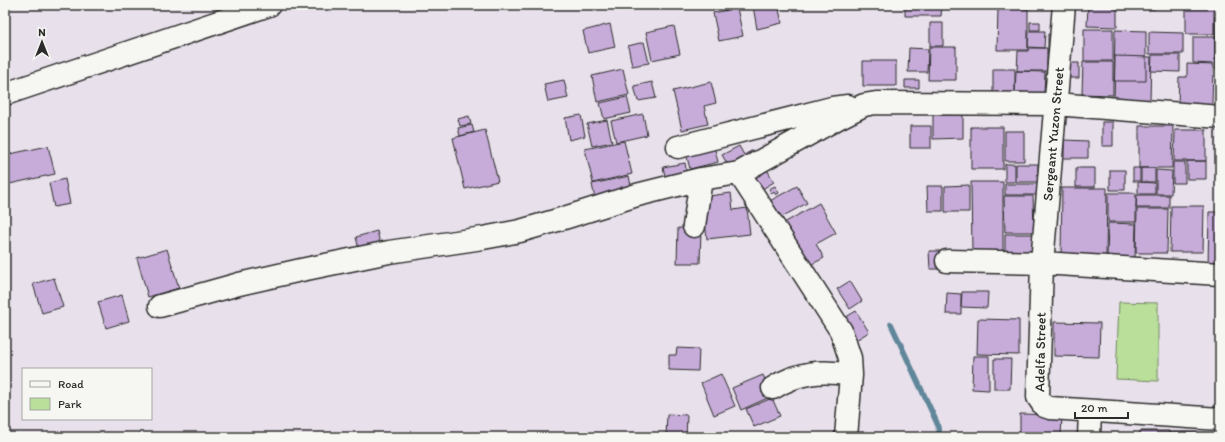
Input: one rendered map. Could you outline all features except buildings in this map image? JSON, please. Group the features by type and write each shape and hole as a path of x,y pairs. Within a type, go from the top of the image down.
{"street":[{"path":"5,94 269,5"},
{"name":"Sergeant Yuzon Street","path":"1042,264 1064,5"},
{"path":"678,147 832,108 876,104 1055,104 1220,117"},
{"path":"160,306 238,284 301,270 389,252 482,238 520,230 561,219 637,195 701,179 738,173 864,105"},
{"path":"738,173 841,330 850,358 851,375 846,437"},
{"path":"694,226 701,179"},
{"path":"948,261 1042,264 1220,274"},
{"name":"Adelfa Street","path":"1042,264 1038,397 1044,406 1050,408 1090,411 1220,419"},
{"path":"773,388 786,380 798,376 836,372 851,375"},
{"path":"1089,437 1090,411"}],"green space":[{"path":"1119,302 1158,303 1158,381 1116,379"}],"waterway":[{"path":"891,324 937,423 940,437"}]}
